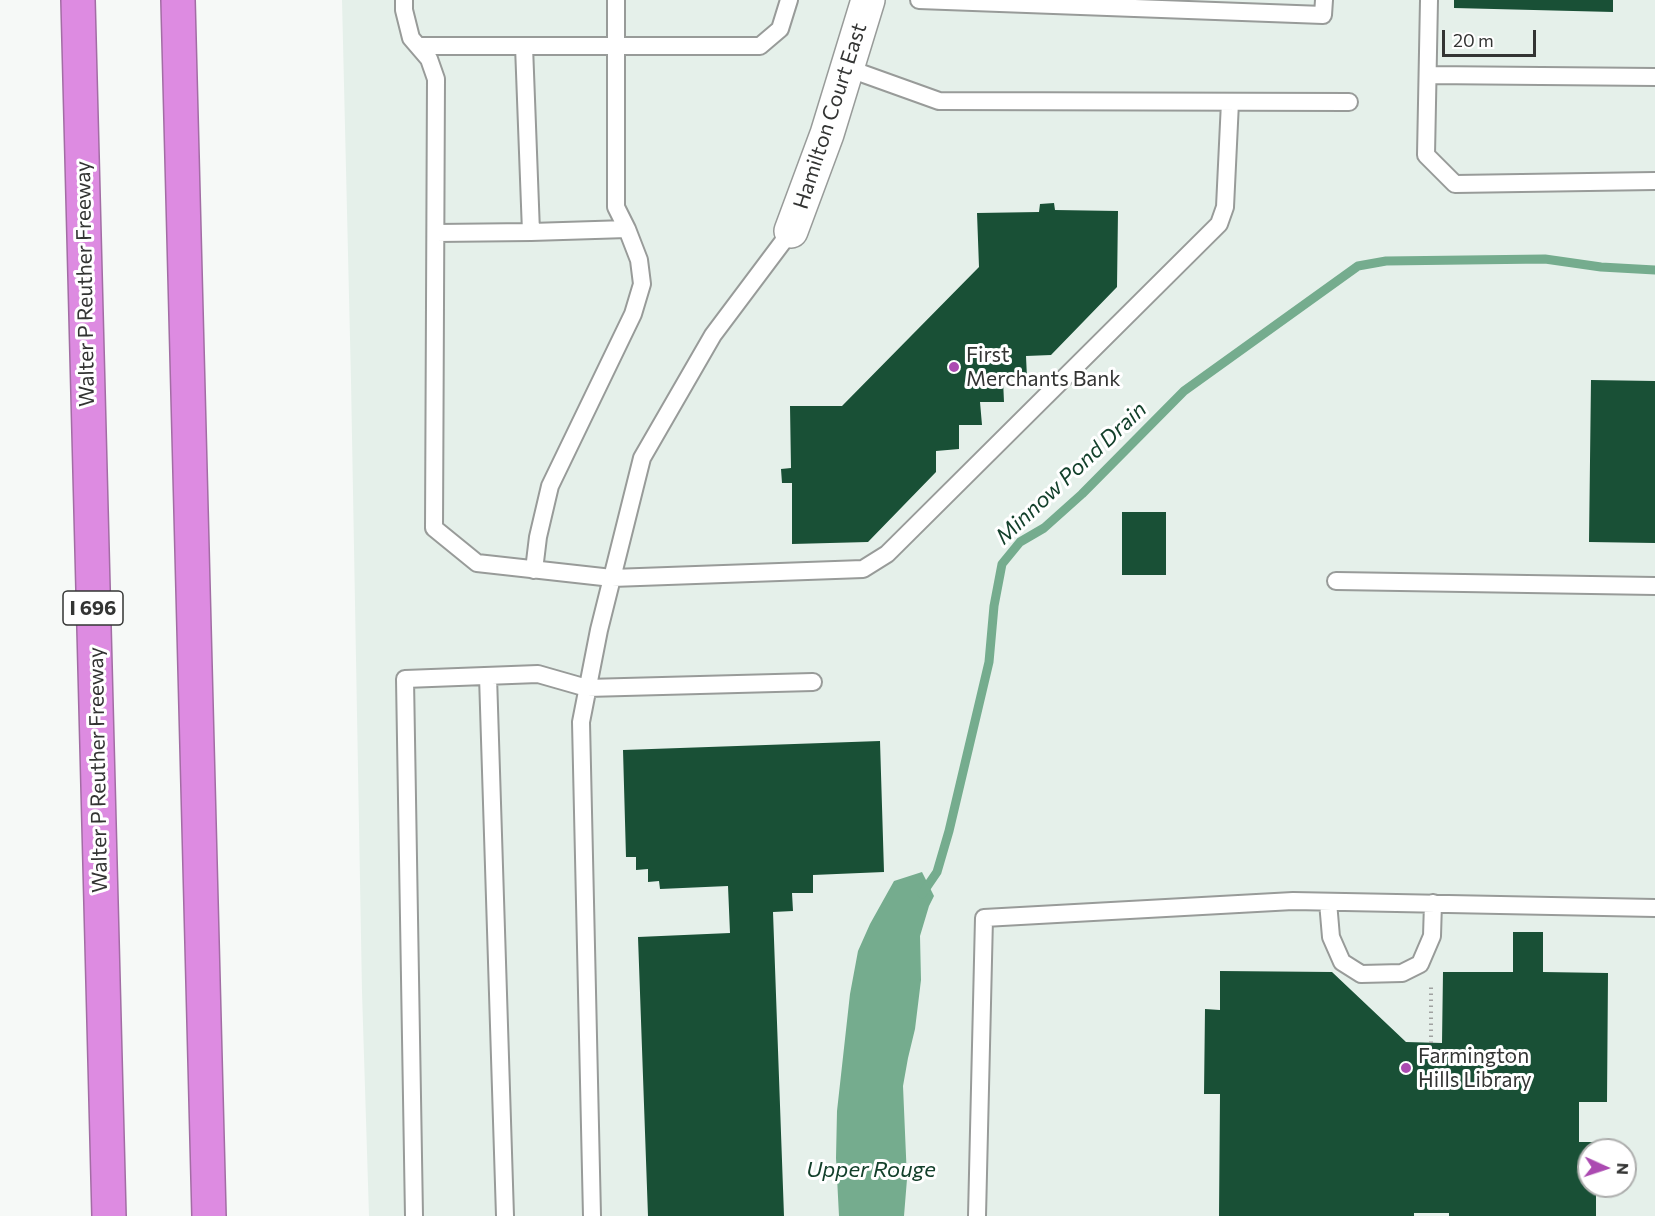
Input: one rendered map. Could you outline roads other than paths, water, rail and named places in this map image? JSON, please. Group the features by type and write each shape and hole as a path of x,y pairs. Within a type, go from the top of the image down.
{"highway":[{"name":"Walter P Reuther Freeway","path":"78,0 109,1216"},
{"path":"178,0 208,1216"}],"street":[{"name":"Hamilton Court East","path":"791,231 827,134 868,0"}],"lane":[{"path":"404,0 404,10 411,38 429,59 436,79 435,528 477,563 612,578 862,569 887,554 1219,224 1225,207 1230,102"},
{"path":"534,570 538,537 550,486 633,314 642,284 639,260 616,207 616,0"},
{"path":"418,46 760,46 780,29 789,0"},
{"path":"920,0 1323,15 1324,0"},
{"path":"1429,0 1426,155 1455,184 1655,181"},
{"path":"524,46 531,232"},
{"path":"847,68 939,101 1349,102"},
{"path":"1428,75 1655,77"},
{"path":"436,233 627,229"},
{"path":"592,1216 581,722 587,688 599,630 642,458 713,335 791,231"},
{"path":"1336,581 1655,586"},
{"path":"414,1216 405,679 538,674 587,688 813,682"},
{"path":"488,676 505,1216"},
{"path":"977,1216 984,918 1293,901 1655,908"},
{"path":"1328,902 1331,937 1342,962 1361,974 1402,973 1420,964 1432,936 1433,903"}],"water":[{"name":"Upper Rouge","path":"922,872 934,896 920,936 921,980 915,1029 903,1086 907,1179 904,1216 839,1216 836,1158 837,1111 850,994 858,951 894,881"}],"waterway":[{"name":"Minnow Pond Drain","path":"922,894 937,872 949,831 989,662 994,606 1002,564 1020,542 1044,528 1082,494 1184,391 1358,266 1386,261 1545,259 1601,267 1655,270"}],"place":[{"name":"First Merchants Bank","path":"954,367"},
{"name":"Farmington Hills Library","path":"1406,1068"}]}
